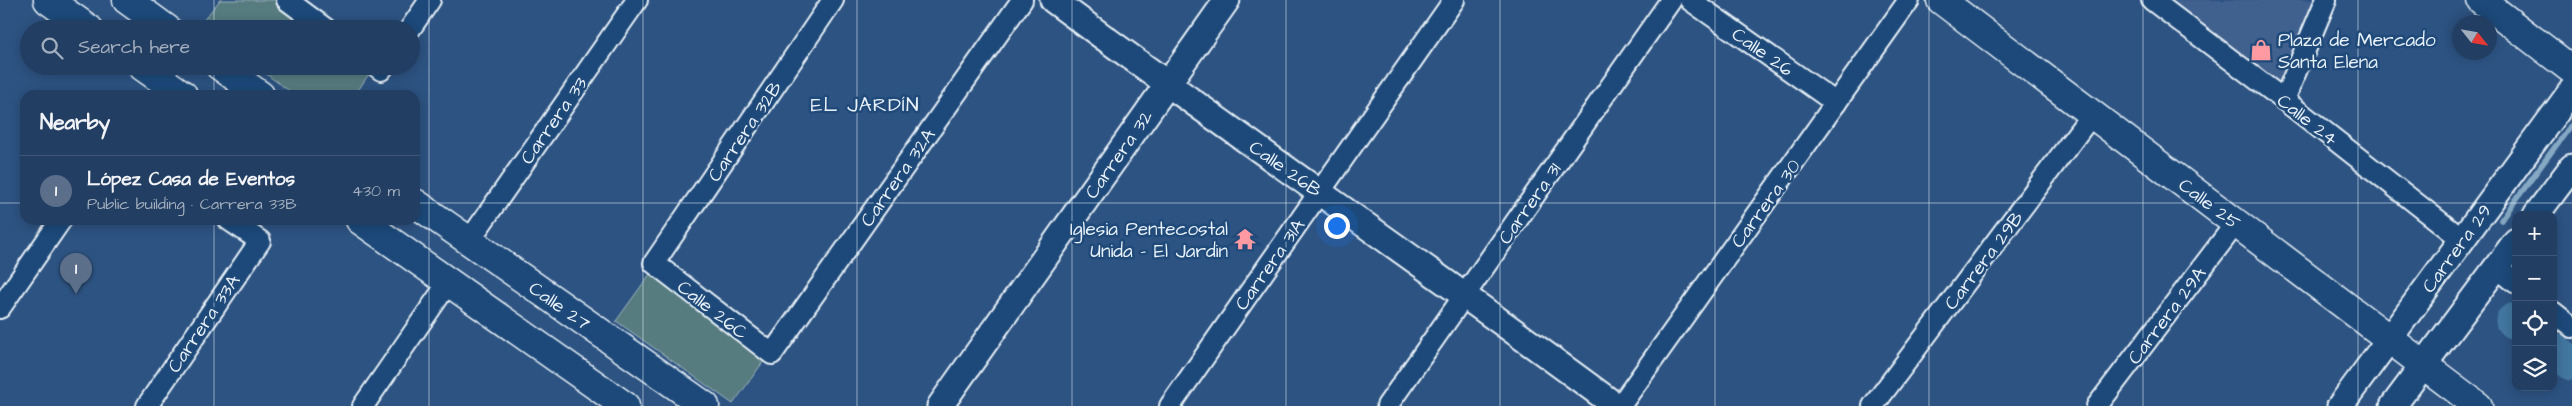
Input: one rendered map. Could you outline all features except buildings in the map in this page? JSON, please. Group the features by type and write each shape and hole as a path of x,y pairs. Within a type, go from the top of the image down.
{"main road":[{"path":"48,0 76,20"},
{"path":"127,0 155,20"},
{"name":"Calle 25","path":"1941,0 2478,406"},
{"path":"2481,0 2572,70"},
{"path":"154,75 175,90"},
{"path":"232,75 253,90"},
{"name":"Calle 27","path":"420,207 705,406"},
{"path":"367,225 625,406"}],"street":[{"path":"287,0 314,20"},
{"path":"416,20 430,0"},
{"name":"Carrera 33","path":"469,241 638,0"},
{"name":"Carrera 32B","path":"654,263 833,0"},
{"name":"Carrera 32A","path":"772,354 1022,0"},
{"name":"Calle 26B","path":"1053,0 1167,84 1465,294 1618,406"},
{"name":"Carrera 32","path":"940,406 1227,0"},
{"name":"Carrera 31A","path":"1170,406 1454,0"},
{"name":"Carrera 31","path":"1387,406 1671,0"},
{"name":"Calle 26","path":"1690,0 1836,103"},
{"name":"Carrera 30","path":"1618,406 1909,0"},
{"name":"Calle 24","path":"2152,0 2463,240"},
{"path":"2284,100 2326,0"},
{"name":"Carrera 29","path":"2340,406 2572,90"},
{"name":"Carrera 29B","path":"1873,406 2092,114"},
{"path":"2539,211 2572,167"},
{"name":"Carrera 29A","path":"2097,406 2236,223"},
{"path":"0,308 57,225"},
{"name":"Carrera 33A","path":"147,406 260,241 236,225"},
{"path":"2393,406 2512,247"},
{"name":"Calle 26C","path":"654,263 772,354"},
{"path":"2496,267 2512,280"},
{"path":"363,406 448,283"},
{"path":"2557,315 2572,326"}],"shaded area":[{"name":"Plaza de Mercado Santa Elena","path":"2152,0 2326,0 2284,100"}],"green space":[{"path":"220,0 277,0 303,20 204,20"},
{"path":"267,75 368,75 358,90 288,90"},
{"path":"655,267 768,355 733,404 616,321"}],"waterway":[{"path":"2501,220 2572,124"},
{"path":"2557,353 2572,363"}],"place":[{"name":"Plaza de Mercado Santa Elena","path":"2261,50"},
{"name":"Iglesia Pentecostal Unida - El Jardin","path":"1245,239"},
{"name":"López Casa de Eventos","path":"76,294"}],"district":[{"name":"EL JARDÍN","path":"865,104"}]}
